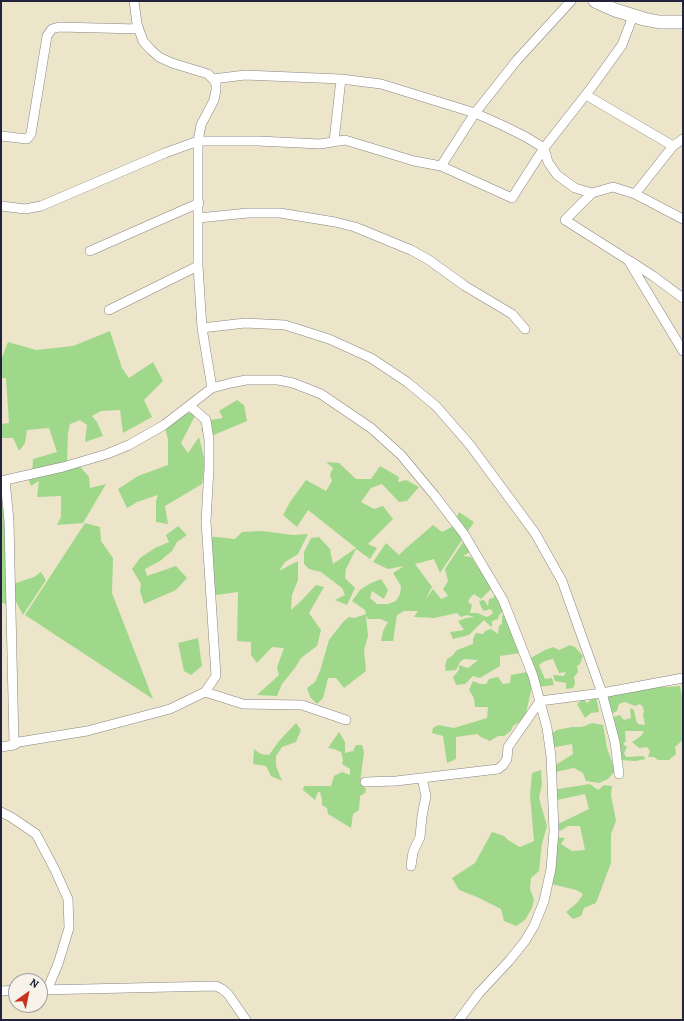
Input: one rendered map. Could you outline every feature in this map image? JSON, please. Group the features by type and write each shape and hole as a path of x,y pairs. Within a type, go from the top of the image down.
{"main road":[{"path":"594,1 614,10 633,16 659,22 683,22"}],"street":[{"path":"134,1 137,24 143,41 159,57 172,63 208,74 216,84 214,100 201,125 198,141 198,266 202,328 212,388"},
{"path":"441,166 474,113 517,60 571,1"},
{"path":"1,206 25,209 41,206 165,153 198,141 258,140 320,144 344,140 414,161 441,166 512,198 544,148 586,95 622,45 633,16"},
{"path":"1,136 27,139 31,134 47,36 52,29 59,27 139,29"},
{"path":"213,79 245,75 341,79 381,84 474,113 504,126 544,148 548,162 557,175 575,188 592,193"},
{"path":"334,141 341,79"},
{"path":"586,95 673,146"},
{"path":"635,194 673,146 683,139"},
{"path":"683,219 635,194 613,187 592,193 565,220 654,276 683,298"},
{"path":"90,251 199,203"},
{"path":"198,218 248,213 280,213 335,222 355,228 411,250 429,260 465,286 512,314 525,329"},
{"path":"628,260 683,351"},
{"path":"109,310 198,266"},
{"path":"202,328 245,323 285,325 329,339 371,358 407,382 436,406 470,445 535,533 562,581 602,693 615,742 619,774"},
{"path":"14,744 9,521 3,480 63,467 107,454 129,445 168,422 212,388 246,380 278,380 292,382 321,394 345,409 387,441 401,455 435,496 464,534 499,592 515,628 530,667 546,728 551,756 554,831 551,870 545,895 534,926 524,941 509,961 479,993 459,1020"},
{"path":"1,747 19,742 87,731 170,709 205,692 216,676 206,521 209,440 206,420 190,406"},
{"path":"365,782 422,778 498,769 507,759 508,747 540,701 602,693 683,678"},
{"path":"205,692 243,704 302,705 346,720"},
{"path":"411,866 413,852 420,837 426,796 422,778"},
{"path":"1,812 36,834 68,899 69,928 58,964 48,983"},
{"path":"48,990 216,986 228,994 246,1020"}],"green space":[{"path":"110,331 122,368 129,378 153,362 163,381 144,400 152,417 123,433 120,410 101,411 92,416 97,422 103,436 85,442 87,425 80,420 70,424 68,433 67,463 78,464 89,477 90,488 106,484 83,523 57,525 61,517 61,496 37,497 39,481 31,486 28,479 32,474 33,459 57,452 49,428 27,430 25,443 19,451 13,438 1,438 1,424 9,423 6,378 1,378 1,360 8,342 36,350 73,346"},
{"path":"237,400 244,405 247,421 209,437 201,430 210,420 223,418 219,411"},
{"path":"195,410 195,416 181,443 188,453 199,437 205,462 202,484 165,506 168,524 156,522 156,501 158,495 137,502 127,508 118,489 138,476 168,465 168,439 164,425"},
{"path":"326,462 339,463 356,479 371,479 380,466 399,477 398,482 406,480 419,487 407,501 399,502 382,484 371,488 361,502 374,509 383,506 393,519 368,544 377,548 370,559 356,549 346,569 345,578 355,588 347,605 335,600 345,595 342,588 321,572 309,569 304,564 304,552 311,538 319,537 330,549 333,564 356,548 308,510 297,527 283,515 290,502 306,480 326,491 332,481 330,475 333,468"},
{"path":"4,506 7,605 1,602 1,507"},
{"path":"459,512 474,522 440,573 434,559 415,564 432,587 425,600 433,589 441,599 448,596 443,589 448,581 445,569 463,542 470,552 463,556 471,557 493,586 481,599 474,594 470,598 468,602 472,605 470,613 478,613 486,617 491,615 493,612 490,609 484,611 479,601 484,600 488,606 489,599 493,598 495,594 504,611 499,615 498,619 492,621 492,627 484,620 469,635 453,639 450,632 464,630 458,621 474,617 467,615 461,617 457,613 434,618 414,617 418,611 404,611 397,615 393,641 381,641 383,631 388,622 380,619 368,619 366,616 368,636 364,650 366,671 344,688 336,678 328,678 323,698 317,704 310,697 307,688 315,682 320,671 329,640 343,622 349,617 354,618 366,614 365,610 352,601 360,590 381,579 388,590 384,599 372,591 370,598 377,604 388,604 396,601 400,594 401,586 393,573 404,566 388,569 373,562 386,543 399,555 433,525 442,532 453,526"},
{"path":"85,523 100,527 101,541 113,558 112,593 153,699 25,615"},
{"path":"178,526 187,535 177,542 172,551 160,561 145,569 147,576 176,566 187,578 176,590 144,604 140,591 141,584 132,569 140,558 155,548 169,542 166,535"},
{"path":"262,531 293,535 308,534 298,554 285,562 279,571 298,561 298,580 292,595 291,610 316,585 324,587 309,613 321,630 317,646 301,658 282,684 277,696 257,695 279,675 277,667 284,648 272,647 257,663 251,655 251,642 237,641 238,592 216,595 207,536 235,539 242,532"},
{"path":"41,572 46,580 23,615 14,598 13,584 34,577"},
{"path":"502,615 505,616 520,653 500,656 500,666 480,678 473,676 465,684 456,685 453,677 459,670 459,665 468,668 478,660 464,659 460,662 456,670 446,671 445,666 447,659 457,650 473,644 473,639 476,633 483,634 485,631 491,629 498,634 499,626 502,624"},
{"path":"198,638 202,666 191,675 184,671 178,643"},
{"path":"570,645 575,647 583,656 580,664 577,666 578,672 574,677 575,684 573,688 566,689 566,683 555,681 553,675 564,676 566,672 559,673 553,659 545,661 539,665 545,679 552,678 554,685 539,687 527,660 553,647 559,650"},
{"path":"527,672 531,682 531,691 526,713 522,720 513,726 511,731 504,736 498,736 490,741 477,734 456,737 456,759 447,763 443,736 432,733 433,728 438,725 454,728 487,718 488,707 475,707 474,698 469,690 473,681 480,684 486,684 489,679 498,677 503,684 510,683 511,675"},
{"path":"680,686 683,701 683,740 675,747 676,754 669,760 658,760 654,757 648,757 650,751 647,747 639,748 632,742 641,736 644,731 625,731 626,741 623,744 627,747 624,753 626,757 643,756 646,759 635,761 619,760 611,718 620,715 624,720 631,718 630,708 634,710 638,724 645,725 643,715 644,711 640,704 635,706 625,702 619,704 617,711 607,716 606,697 615,690"},
{"path":"595,690 599,712 591,713 585,718 577,704 583,699 587,703 592,699"},
{"path":"296,723 301,730 296,742 282,747 276,756 276,766 282,781 271,776 266,766 253,764 254,749 261,754 269,755 279,741"},
{"path":"592,723 603,725 607,748 615,771 608,779 599,783 586,781 583,773 574,768 555,772 554,766 573,754 572,744 555,747 550,735 557,730 582,727"},
{"path":"339,732 345,742 345,753 353,751 356,745 362,745 364,752 360,783 366,789 365,793 360,796 359,810 353,814 351,828 328,814 327,808 322,805 320,792 318,792 315,800 303,790 304,786 331,786 334,776 342,772 350,775 350,769 342,764 343,760 341,752 328,748"},
{"path":"541,770 542,784 539,798 547,826 542,844 539,871 531,878 530,889 534,899 532,908 525,920 516,926 504,921 501,909 459,890 452,878 475,863 492,832 504,836 520,847 534,841 530,795 532,773"},
{"path":"590,784 598,790 604,785 612,786 611,795 616,821 611,834 611,863 596,903 584,908 581,916 573,919 566,912 578,902 583,894 576,890 548,883 553,837 565,838 561,844 572,851 585,850 580,826 568,826 560,831 554,831 558,824 589,809 585,794 557,800 552,790"}]}
